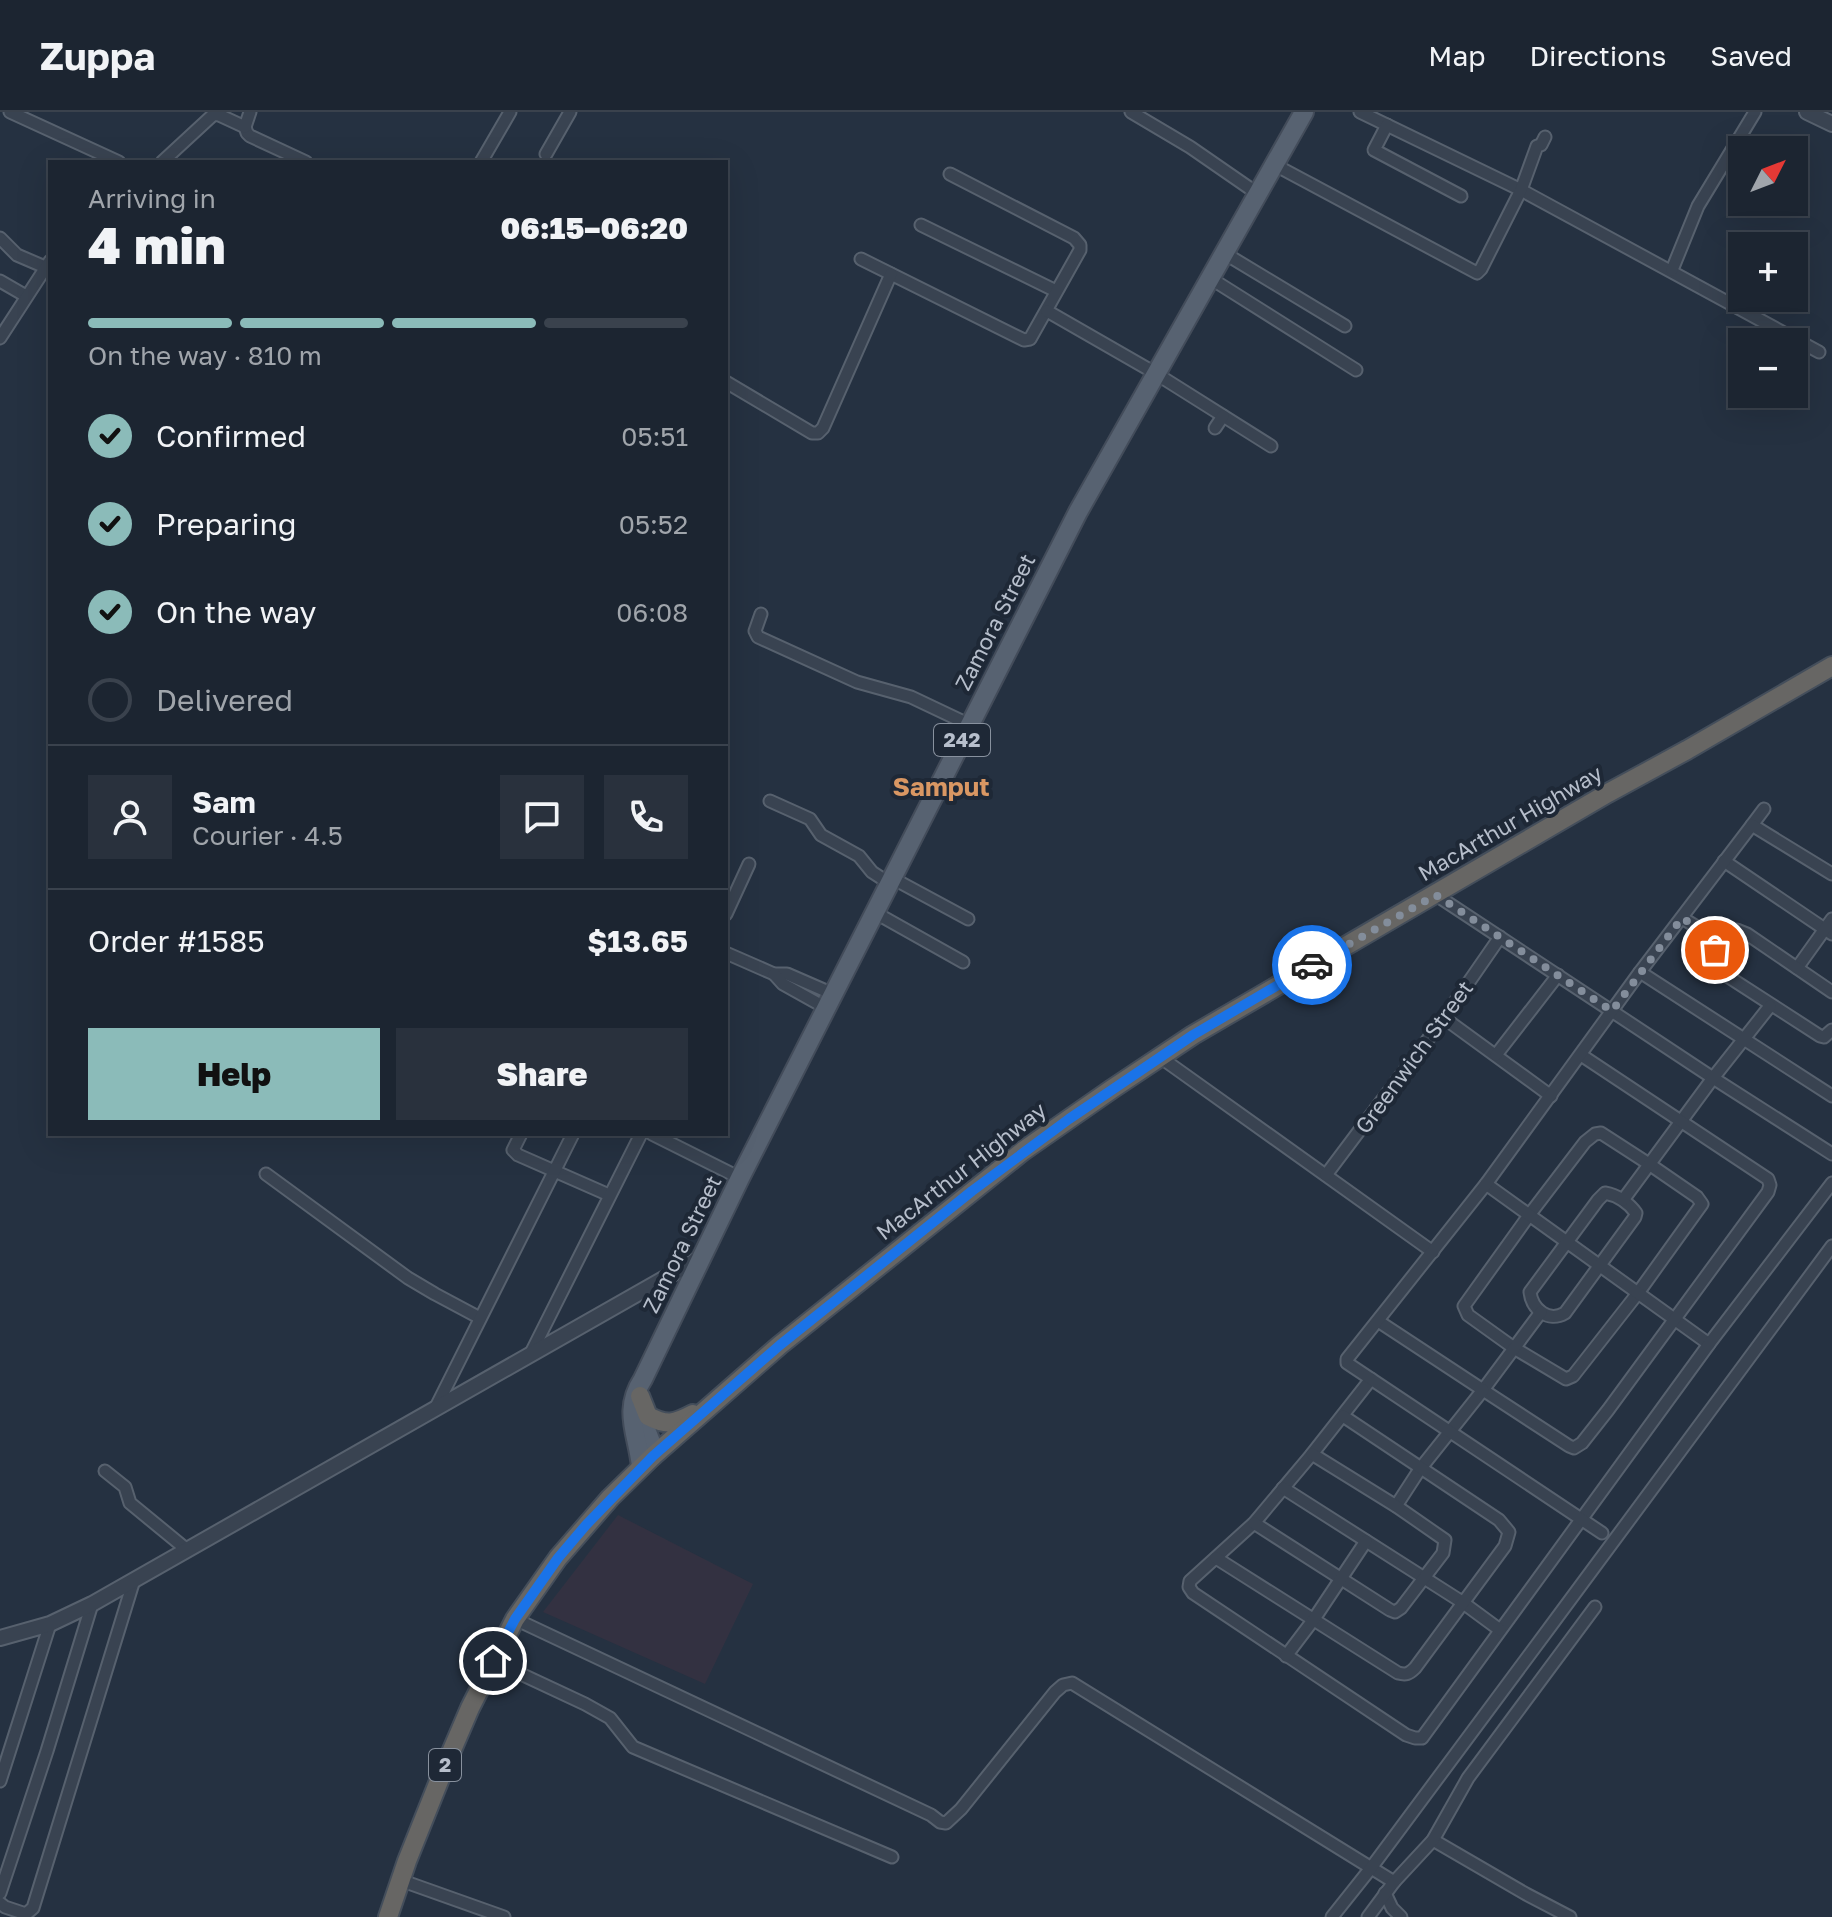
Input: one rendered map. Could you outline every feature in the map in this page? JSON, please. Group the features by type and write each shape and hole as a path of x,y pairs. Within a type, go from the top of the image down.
{"highway":[{"name":"MacArthur Highway","path":"388,1917 443,1771 515,1619 582,1528 647,1462 716,1401 851,1287 1023,1151 1160,1057 1241,1006 1832,666"},
{"path":"639,1391 648,1416 666,1423 681,1421 716,1401"}],"main road":[{"name":"Zamora Street","path":"647,1462 633,1426 639,1391 821,997 874,912 1078,512 1304,112"}],"street":[{"path":"10,112 115,160"},
{"path":"250,112 245,127 250,136 302,160"},
{"path":"482,160 510,112"},
{"path":"546,154 570,112"},
{"path":"1131,112 1190,147 1258,194"},
{"path":"1360,112 1521,190 1819,352"},
{"path":"1672,270 1698,206 1755,112"},
{"path":"1807,112 1832,124"},
{"path":"164,160 214,114 245,127"},
{"path":"1387,125 1374,150 1461,196"},
{"path":"1275,165 1477,273 1521,190 1537,146 1545,137"},
{"path":"861,259 1024,340 1030,339 1080,245 950,174"},
{"path":"921,225 1056,291"},
{"path":"0,238 17,255 48,264 0,338"},
{"path":"1224,253 1345,326"},
{"path":"728,383 812,433 818,433 823,428 891,274"},
{"path":"1210,278 1356,370"},
{"path":"0,281 26,296"},
{"path":"1047,311 1155,373 1271,446"},
{"path":"1215,428 1223,416"},
{"path":"761,614 755,631 758,637 857,682 911,697 970,725"},
{"path":"770,801 810,819 821,835 859,856 872,872 968,919"},
{"path":"1602,1533 1347,1363 1347,1359 1486,1184 1640,972 1764,809"},
{"path":"1752,825 1832,874"},
{"path":"1724,861 1830,928 1797,968"},
{"path":"730,893 749,864"},
{"path":"1436,895 1832,1154"},
{"path":"874,912 963,962"},
{"path":"1682,918 1720,941"},
{"path":"1832,992 1737,930 1720,941 1715,950 1714,960 1718,969 1770,1006 1820,1036 1824,1037 1832,1030"},
{"name":"Greenwich Street","path":"1326,1175 1444,1018 1500,937"},
{"path":"728,954 774,974 783,984 821,997"},
{"path":"1640,972 1832,1096"},
{"path":"1496,1055 1558,975"},
{"path":"1623,1200 1770,1006"},
{"path":"1444,1018 1551,1096"},
{"path":"1378,1321 1569,1446 1574,1448 1582,1443 1768,1192 1770,1185 1768,1179 1581,1055"},
{"path":"1160,1057 1433,1252"},
{"path":"1595,1134 1605,1135 1649,1164 1697,1197 1702,1204 1638,1293 1570,1379 1514,1348 1468,1315 1464,1306 1585,1142 1595,1134"},
{"path":"520,1136 513,1147 514,1153 609,1195"},
{"path":"436,1407 572,1136"},
{"path":"531,1353 640,1136"},
{"path":"656,1136 740,1178"},
{"path":"266,1174 408,1278 480,1318"},
{"path":"1371,1379 1254,1523 1190,1581 1189,1587 1193,1593 1406,1735 1422,1738 1709,1344 1832,1183"},
{"path":"1486,1184 1709,1344"},
{"path":"1610,1194 1623,1200 1634,1209 1635,1217 1601,1265 1562,1316 1552,1317 1541,1312 1532,1303 1530,1292 1567,1241 1602,1195 1610,1194"},
{"path":"1332,1917 1832,1246"},
{"path":"1,1641 50,1624 92,1604 702,1257"},
{"path":"1396,1506 1420,1469 1541,1312"},
{"path":"1216,1558 1385,1665 1404,1675 1415,1668 1505,1546 1509,1532 1499,1520 1343,1416"},
{"path":"1254,1523 1395,1612 1401,1608 1443,1553 1445,1540 1312,1454"},
{"path":"105,1471 125,1487 130,1503 186,1549"},
{"path":"1283,1488 1462,1602 1500,1630"},
{"path":"1286,1656 1366,1541"},
{"path":"0,1903 26,1914 33,1908 134,1580"},
{"path":"0,1893 92,1604"},
{"path":"1368,1917 1394,1882 1433,1840 1468,1778 1595,1607"},
{"path":"515,1619 946,1823 961,1809 1055,1692 1063,1685 1072,1683 1394,1882"},
{"path":"0,1781 50,1624"},
{"path":"493,1661 610,1718 633,1747 892,1857"},
{"path":"1433,1840 1570,1917"},
{"path":"400,1880 504,1917"},
{"path":"1385,1893 1392,1908 1401,1917"}],"shaded area":[{"path":"618,1515 753,1584 705,1684 543,1612"}],"way so far":[{"path":"1312,965 1436,895 1612,1011 1682,918 1720,941 1715,950"}],"district":[{"name":"Samput","path":"941,787"}],"route":[{"path":"493,1661 515,1619 558,1558 610,1498 653,1456 780,1345 1023,1151 1193,1035 1312,965"}]}
